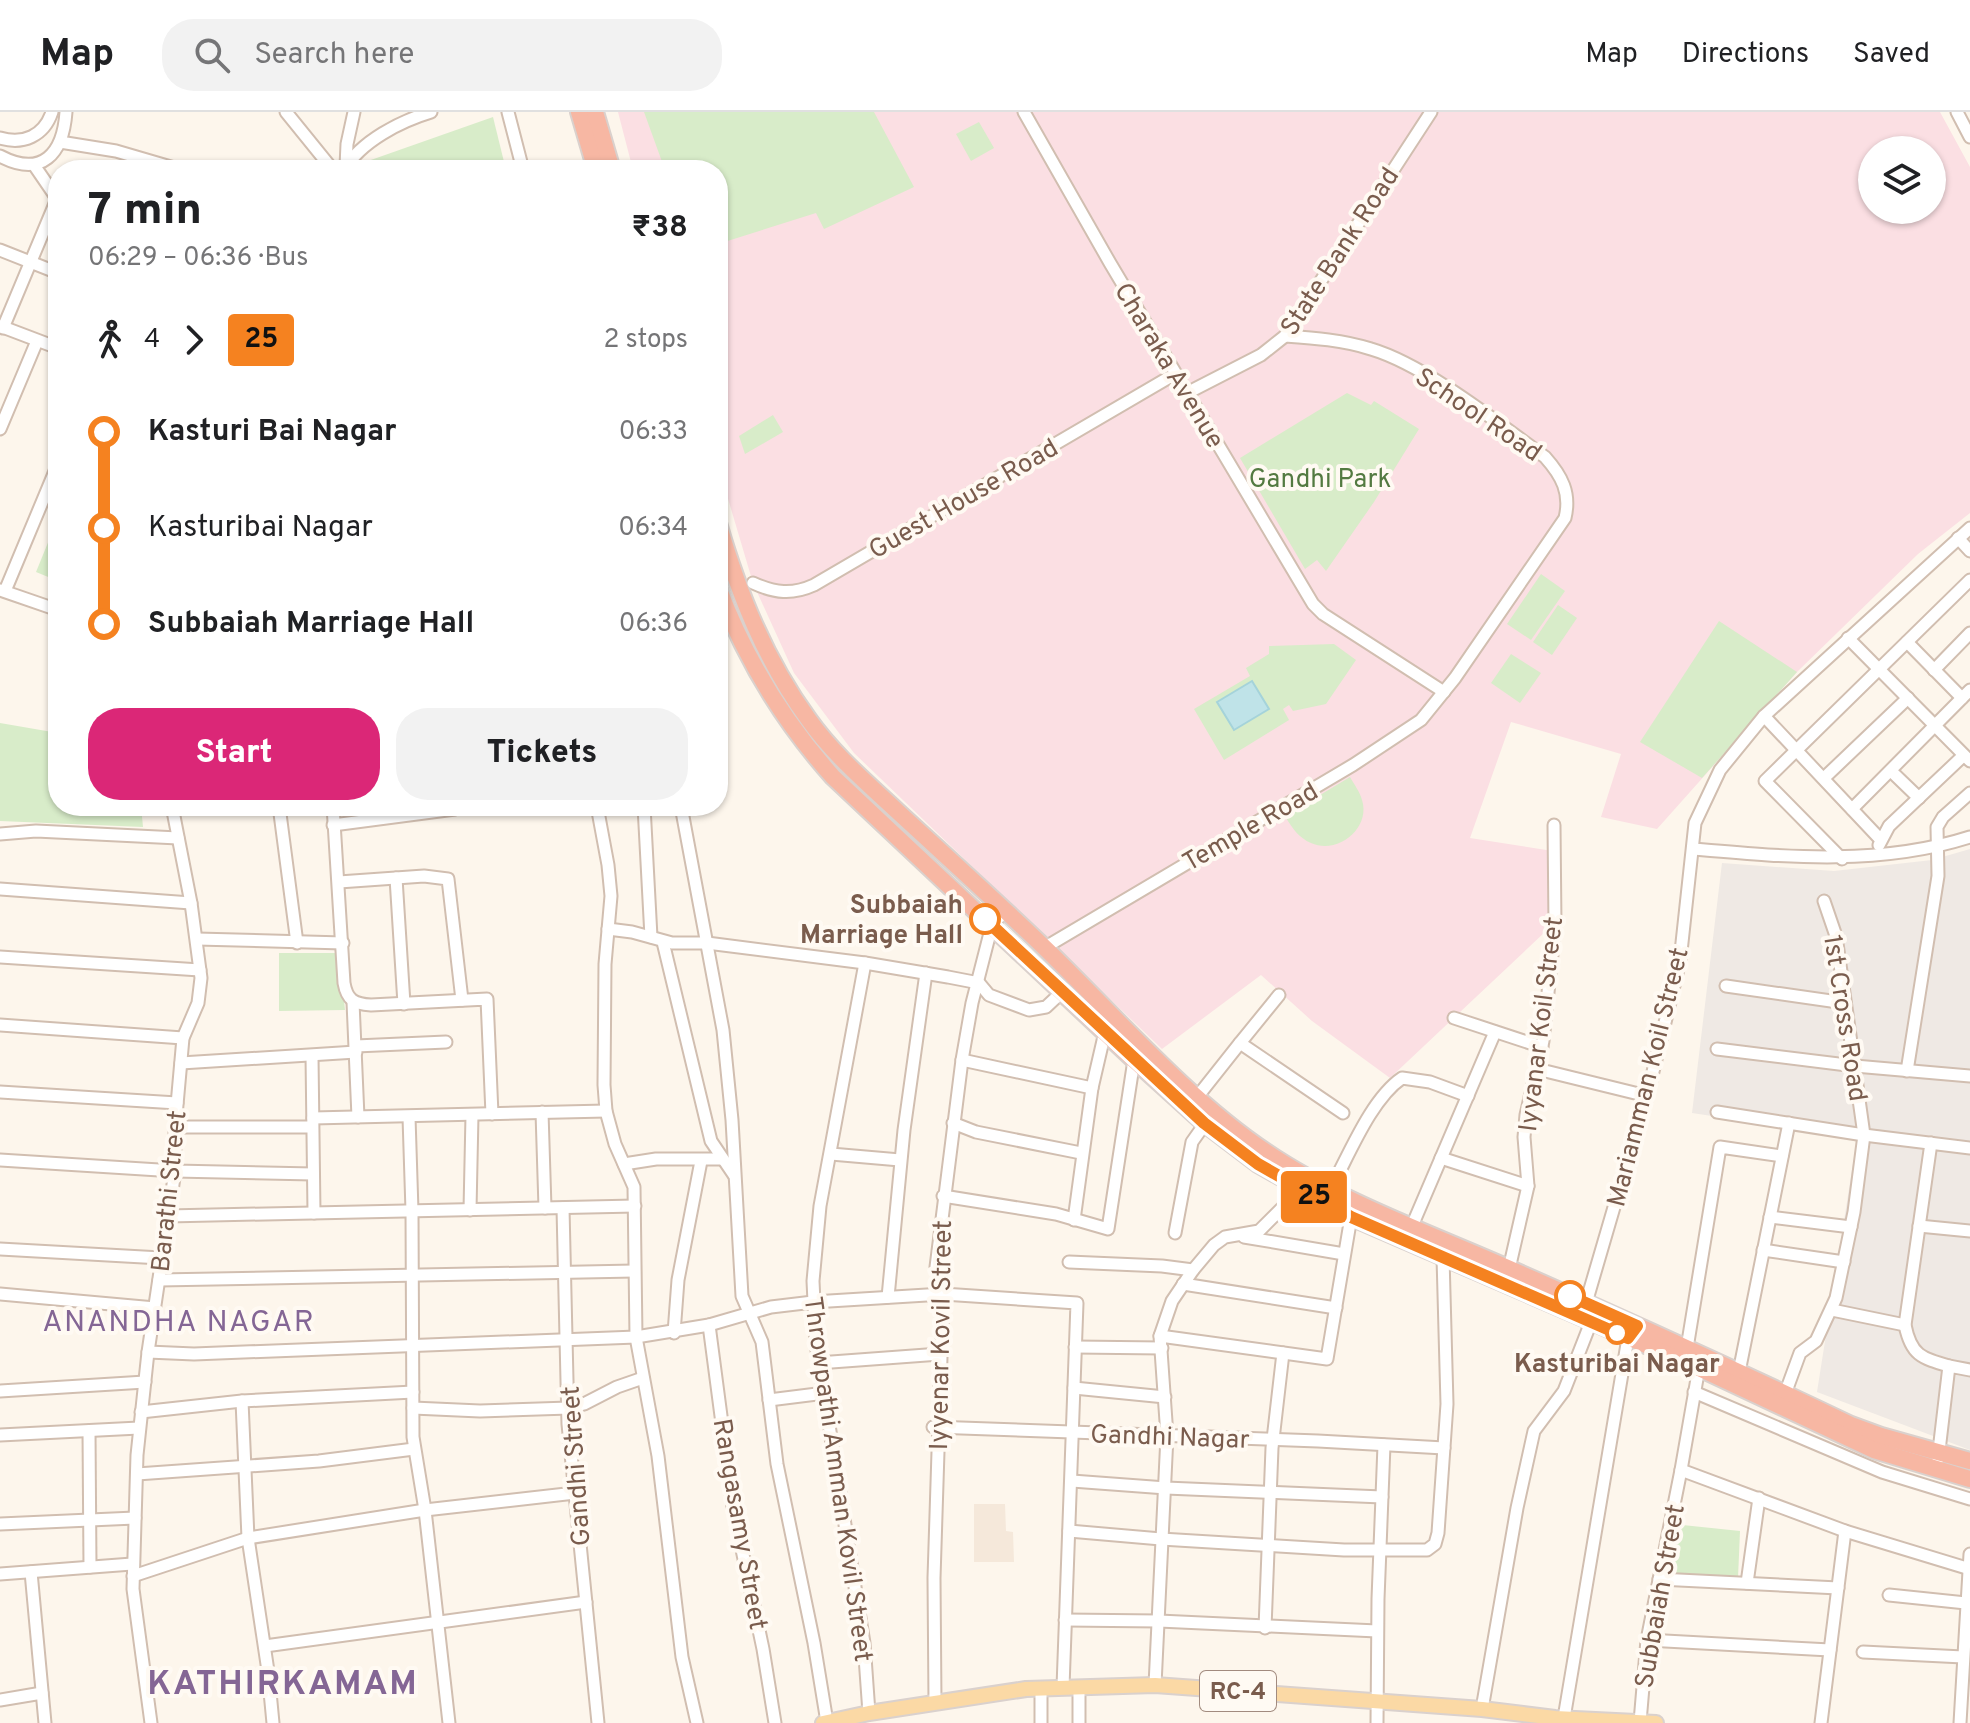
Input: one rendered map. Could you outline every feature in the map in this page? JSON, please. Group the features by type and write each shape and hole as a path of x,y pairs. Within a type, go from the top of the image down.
{"highway":[{"path":"579,112 593,160"},
{"path":"595,112 609,160"},
{"path":"728,553 745,605 785,685 841,759 1198,1096 1210,1117 1258,1164 1351,1217 1591,1322 1687,1348 1938,1461 1970,1479"},
{"path":"728,610 768,693 794,732 833,777 1134,1060 1210,1117 1331,1188 1586,1303 1631,1335 1874,1450 1938,1461 1970,1461"}],"main road":[{"name":"RC-4","path":"825,1722 850,1720 869,1713 935,1702 1041,1688 1155,1685 1482,1709 1558,1720 1656,1723"}],"street":[{"path":"0,138 13,142 28,139 42,129 52,112"},
{"path":"0,156 17,165 34,165 53,153 64,130 66,112"},
{"path":"286,112 325,160"},
{"path":"346,160 354,112"},
{"path":"352,160 362,149 391,129 431,112"},
{"path":"508,112 520,160"},
{"name":"Charaka Avenue","path":"1024,112 1173,375 1187,393 1313,604 1323,614 1444,692"},
{"name":"State Bank Road","path":"1187,393 1261,355 1285,336 1431,112"},
{"path":"1957,112 1970,137"},
{"path":"60,142 116,151 147,160"},
{"path":"34,165 48,185"},
{"path":"48,221 2,327 48,345"},
{"path":"0,250 48,269"},
{"name":"School Road","path":"1285,336 1339,341 1394,358 1433,380 1545,457 1567,489 1569,505 1565,518 1444,692"},
{"path":"0,429 37,341"},
{"name":"Guest House Road","path":"753,583 767,590 789,593 814,585 1173,375"},
{"path":"48,486 2,590 48,606"},
{"name":"Mariamman Koil Street","path":"1586,1303 1647,1096 1680,961 1695,823 1720,770 1764,716 1970,528"},
{"path":"1958,538 1970,551"},
{"path":"1842,859 1765,781 1970,580"},
{"path":"1934,670 1970,633"},
{"path":"1848,638 1967,759 1889,826 1880,839 1877,855"},
{"path":"1852,809 1966,694 1934,670 1907,642"},
{"name":"Temple Road","path":"1044,948 1413,728 1444,692"},
{"path":"1824,778 1908,698"},
{"path":"1764,716 1880,839"},
{"path":"1891,771 1919,798"},
{"path":"1907,1071 1934,908 1938,822 1970,793"},
{"name":"Barathi Street","path":"151,1723 138,1640 132,1570 139,1428 175,1171 175,1127 183,1038 198,1003 200,970 174,816"},
{"path":"280,816 297,943"},
{"path":"333,816 346,991 353,1002 358,1117"},
{"path":"333,825 402,816"},
{"path":"599,816 611,896 605,964 606,1111 615,1144 634,1187 636,1337 658,1456 682,1657 697,1723"},
{"path":"645,816 651,937"},
{"path":"683,816 726,1053 739,1278 742,1296 762,1342 777,1464 814,1643 825,1722"},
{"name":"Iyyanar Koil Street","path":"1509,1269 1528,1186 1524,1137 1526,1115 1542,1047 1555,925 1554,825"},
{"path":"0,834 36,831 178,838"},
{"path":"1693,849 1842,859 1939,847 1970,837"},
{"path":"339,882 435,875 448,879 462,1000"},
{"path":"396,878 404,1004"},
{"path":"0,889 191,903"},
{"name":"1st Cross Road","path":"1785,1394 1800,1353 1816,1341 1832,1310 1851,1227 1864,1135 1836,936 1824,901"},
{"path":"992,925 1005,911"},
{"name":"Iyyenar Kovil Street","path":"935,1702 936,1427 943,1294 936,1267 962,1060 972,1003 992,925"},
{"path":"608,929 663,942 707,943 865,963 979,983 989,995 1029,1010 1046,1007 1062,992"},
{"path":"197,939 343,943"},
{"path":"663,942 711,1141 734,1175"},
{"path":"0,957 200,970"},
{"name":"Throwpathi Amman Kovil Street","path":"865,963 838,1099 816,1235 813,1302 818,1363 864,1643 869,1713"},
{"path":"888,1297 900,1160 926,973"},
{"path":"1726,986 1845,1003"},
{"path":"1198,1096 1279,995"},
{"path":"353,1002 371,1005 487,999 492,1114"},
{"path":"1454,1018 1542,1047"},
{"path":"0,1025 183,1038"},
{"path":"1074,1220 1081,1153 1105,1032"},
{"path":"1412,1226 1495,1032"},
{"path":"181,1063 312,1056 446,1042"},
{"path":"1240,1043 1343,1113"},
{"path":"1717,1049 1970,1076"},
{"path":"312,1056 314,1213"},
{"path":"962,1060 1092,1088"},
{"path":"943,1196 1004,1205 1108,1229 1134,1060"},
{"path":"1537,1069 1647,1096"},
{"path":"1331,1188 1372,1113 1402,1078 1430,1082 1468,1096"},
{"path":"0,1092 177,1103"},
{"path":"175,1127 312,1122 358,1117 606,1111"},
{"path":"542,1112 545,1208"},
{"path":"1717,1112 1970,1148"},
{"path":"470,1210 472,1115"},
{"path":"409,1117 414,1449 425,1510 449,1723"},
{"path":"1175,1233 1192,1142 1210,1117"},
{"path":"953,1123 976,1132 1081,1153"},
{"path":"1739,1372 1789,1123"},
{"path":"1931,1143 1905,1325 1909,1343 1921,1358 1970,1370"},
{"path":"1687,1348 1720,1147 1782,1156"},
{"path":"831,1154 900,1160"},
{"path":"1441,1158 1528,1186"},
{"path":"624,1164 656,1159 722,1159"},
{"path":"0,1160 175,1171 313,1174"},
{"path":"674,1333 678,1280 701,1161"},
{"path":"1239,1237 1259,1231 1301,1189"},
{"path":"168,1216 635,1206"},
{"name":"Gandhi Street","path":"563,1208 568,1424 598,1723"},
{"path":"1075,1347 1161,1342 1327,1359 1351,1217"},
{"path":"1770,1217 1851,1227"},
{"path":"1919,1226 1970,1231"},
{"path":"1155,1685 1167,1436 1161,1342 1172,1301 1193,1270 1225,1237 1344,1254"},
{"path":"0,1249 161,1258"},
{"path":"1763,1250 1844,1262"},
{"path":"1069,1531 1268,1545 1427,1550 1435,1544 1447,1404 1443,1257"},
{"path":"1069,1262 1193,1270"},
{"path":"159,1280 634,1271"},
{"path":"1183,1284 1336,1308"},
{"path":"0,1294 155,1308"},
{"path":"148,1352 194,1354 636,1337 674,1333 771,1307 943,1294 1077,1303 1073,1431 936,1427"},
{"path":"1832,1310 1905,1325"},
{"path":"1482,1709 1517,1508 1534,1431 1564,1391 1591,1322"},
{"name":"Rangasamy Street","path":"709,1325 733,1507 775,1723"},
{"path":"1558,1720 1631,1335 1698,1373 1694,1392 1858,1463 1970,1499"},
{"path":"1283,1353 1273,1440 1444,1448"},
{"path":"818,1363 940,1354"},
{"path":"1938,1461 1949,1366"},
{"path":"413,1408 480,1411 569,1408 643,1378"},
{"path":"0,1391 145,1382"},
{"path":"1074,1388 1165,1397"},
{"path":"141,1412 242,1401 413,1392"},
{"name":"Subbaiah Street","path":"1640,1722 1647,1640 1694,1392"},
{"path":"769,1400 825,1393"},
{"path":"242,1401 248,1538 273,1723"},
{"path":"0,1435 139,1428"},
{"path":"89,1431 90,1567"},
{"name":"Gandhi Nagar","path":"1079,1723 1071,1687 1065,1620 1073,1431 1273,1440 1265,1628"},
{"path":"1377,1723 1384,1445"},
{"path":"137,1474 246,1467 414,1449"},
{"path":"1681,1470 1845,1531 1969,1568"},
{"path":"1072,1481 1382,1497"},
{"path":"0,1574 90,1567 132,1570 248,1538 425,1510 575,1493"},
{"path":"1747,1583 1759,1498"},
{"path":"0,1524 135,1518"},
{"path":"1821,1723 1845,1531"},
{"path":"1960,1723 1970,1554"},
{"path":"31,1572 45,1723"},
{"path":"1659,1579 1838,1588"},
{"path":"1889,1595 1966,1603"},
{"path":"265,1646 586,1602"},
{"path":"1065,1620 1377,1631"},
{"path":"1647,1640 1830,1650"},
{"path":"1863,1652 1963,1657"},
{"path":"1041,1688 1041,1723"},
{"path":"0,1700 42,1693"}],"shaded area":[{"path":"618,112 1940,112 1970,167 1970,513 1918,554 1797,672 1657,829 1601,817 1621,754 1511,722 1470,838 1559,852 1562,916 1390,1078 1312,1021 1261,975 1162,1049 854,753 794,673 753,583 728,499 728,160 630,160"},
{"path":"1970,849 1970,1450 1817,1392 1857,1138 1692,1113 1722,863 1834,871 1932,860"},
{"path":"974,1504 1005,1504 1006,1531 1013,1532 1014,1562 974,1562"}],"green space":[{"path":"644,112 874,112 914,187 824,229 816,213 728,241 728,160 661,160"},
{"path":"493,117 504,160 371,160"},
{"path":"979,122 994,148 971,161 956,134"},
{"name":"Gandhi Park","path":"1347,393 1371,405 1374,401 1419,429 1326,571 1317,560 1305,569 1240,458"},
{"path":"773,415 783,432 745,454 739,436"},
{"path":"48,543 48,577 36,572"},
{"path":"1541,574 1565,591 1531,640 1507,624"},
{"path":"1558,605 1577,618 1552,655 1533,642"},
{"path":"1719,621 1797,672 1702,778 1640,742"},
{"path":"1334,644 1356,660 1326,704 1293,711 1289,705 1283,709 1289,720 1224,760 1194,709 1250,676 1246,668 1269,654 1269,646"},
{"path":"1511,654 1541,673 1520,703 1491,683"},
{"path":"0,723 48,731 48,816 142,816 143,827 0,821"},
{"path":"1350,777 1364,810 1357,829 1332,845 1321,846 1303,838 1285,816"},
{"path":"279,953 339,953 345,1010 279,1011"},
{"path":"1673,1524 1740,1531 1738,1578 1665,1573"}],"water":[{"path":"1252,681 1269,709 1234,730 1217,702"}],"bus line":[{"name":"25","path":"985,919 1204,1123 1258,1164 1351,1217 1628,1338 1637,1326 1570,1296"}],"place":[{"name":"Subbaiah Marriage Hall","path":"985,919"},
{"name":"Kasturibai Nagar","path":"1617,1333"}],"district":[{"name":"ANANDHA NAGAR","path":"179,1321"},
{"name":"KATHIRKAMAM","path":"283,1682"}]}
